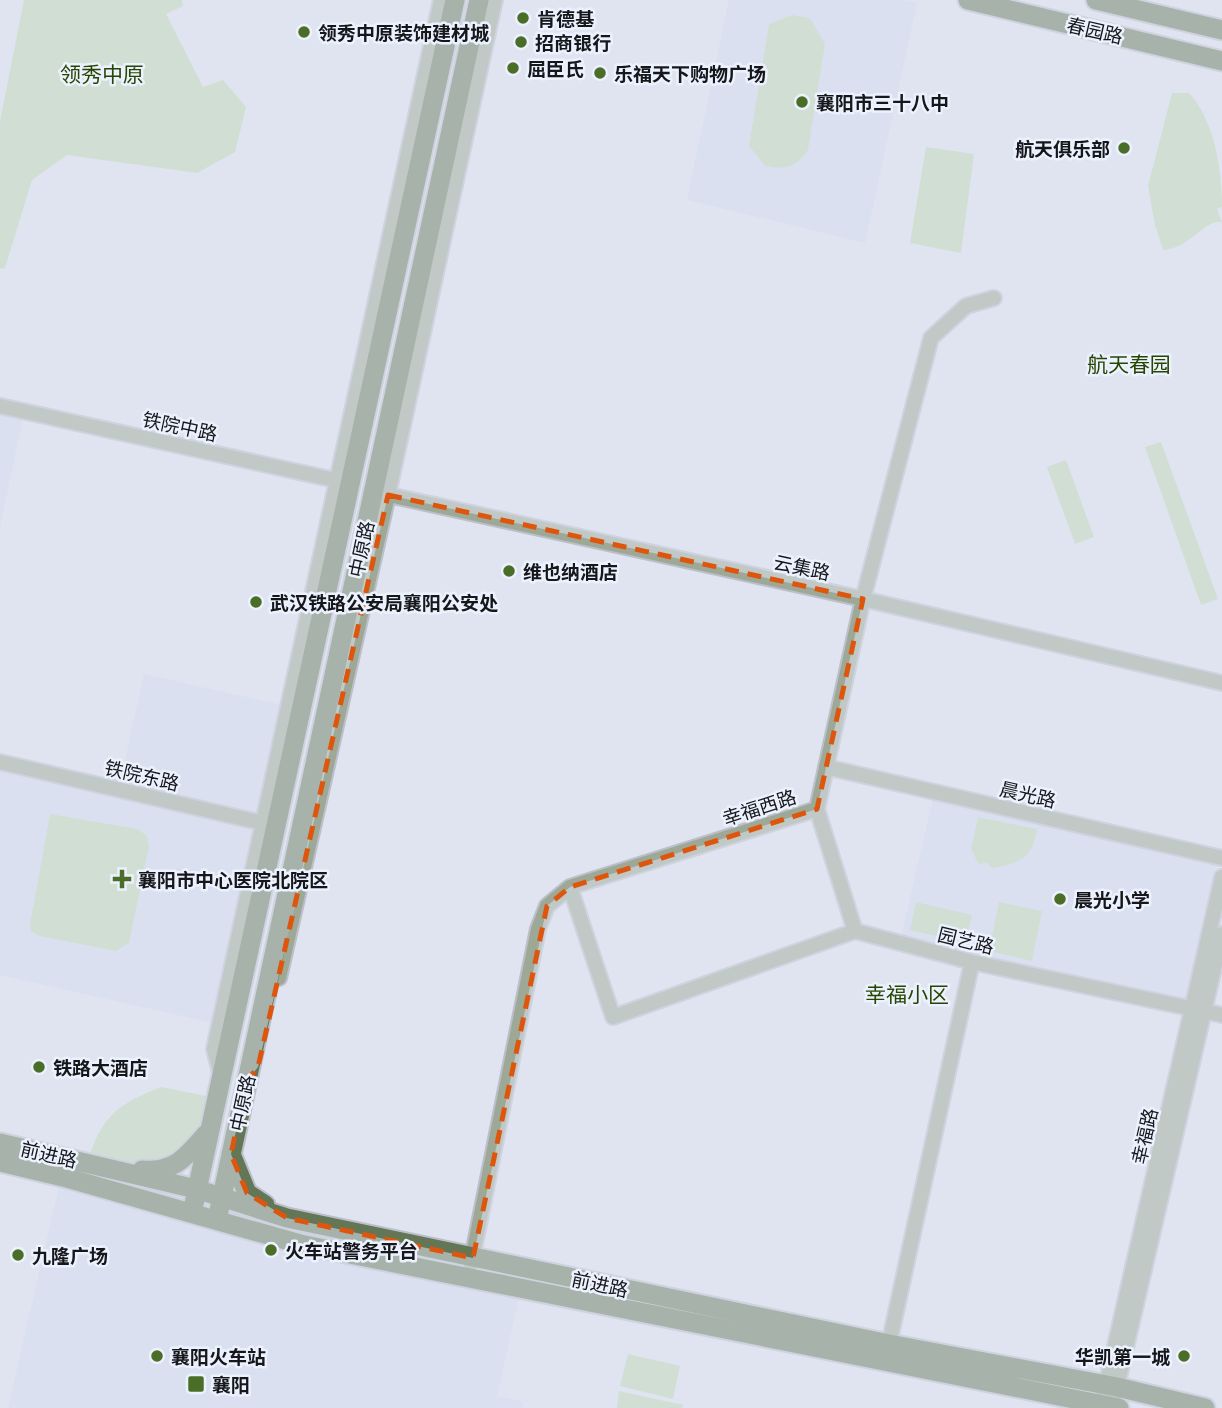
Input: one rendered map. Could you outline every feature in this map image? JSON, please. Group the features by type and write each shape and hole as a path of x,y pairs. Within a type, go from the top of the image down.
{"main road":[{"name":"中原路","path":"192,1213 270,824 343,482 455,0"},
{"name":"中原路","path":"216,1220 381,493 479,0"},
{"name":"春园路","path":"968,0 1222,61"},
{"name":"春园路","path":"1096,0 1222,30"},
{"path":"108,1167 160,1172 184,1159 208,1131"},
{"name":"前进路","path":"0,1143 196,1189 287,1218 889,1344 1111,1398"},
{"path":"231,1154 247,1193 287,1218"},
{"name":"前进路","path":"0,1163 300,1244 468,1279 1111,1398 1205,1408"}],"street":[{"path":"343,482 441,0"},
{"path":"381,493 495,0"},
{"name":"幸福西路","path":"468,1279 538,929 547,906 570,887 817,809 863,600 931,338 966,306 994,298"},
{"name":"铁院中路","path":"0,406 343,482"},
{"name":"云集路","path":"381,493 1222,683"},
{"name":"铁院东路","path":"0,762 270,824"},
{"name":"晨光路","path":"826,767 1222,858"},
{"path":"570,887 613,1017 855,931 817,809"},
{"name":"幸福路","path":"1111,1398 1199,1011 1222,877"},
{"name":"园艺路","path":"855,931 972,962 1222,1015"},
{"name":"幸福路","path":"1199,1011 1222,934"},
{"path":"889,1344 972,962"},
{"path":"0,1135 24,1148"}],"highlighted area":[{"path":"388,495 863,599 817,809 570,887 547,906 473,1258 287,1218 247,1193 231,1154 247,1081 258,1067"}],"shaded area":[{"name":"襄阳市三十八中","path":"729,0 902,0 917,3 865,243 687,200"},
{"path":"0,406 24,412 0,528"},
{"name":"襄阳市中心医院北院区","path":"144,674 282,705 213,1023 0,975 0,756 120,784"},
{"name":"晨光小学","path":"933,799 1219,861 1188,1003 901,937"},
{"path":"63,1169 524,1275 497,1396 523,1402 522,1408 8,1408"}],"green space":[{"path":"24,0 182,0 183,6 166,14 203,87 223,80 246,107 235,152 197,173 67,155 32,180 5,268 0,269 0,121"},
{"path":"792,15 810,18 825,44 808,150 799,161 790,166 765,166 749,146 769,24"},
{"path":"1172,93 1189,93 1198,104 1211,132 1220,178 1222,207 1217,209 1222,222 1210,224 1182,244 1163,250 1148,186"},
{"path":"926,147 974,154 961,253 910,243"},
{"path":"1161,442 1218,599 1201,605 1145,447"},
{"path":"1066,460 1094,537 1075,544 1047,467"},
{"path":"50,814 138,829 147,836 149,847 129,943 116,951 39,936 31,931 30,924"},
{"path":"978,817 1037,829 1032,847 1023,858 1010,864 992,868 986,862 979,865 971,849"},
{"path":"916,902 972,915 965,943 910,930"},
{"path":"999,902 1042,911 1032,961 989,951"},
{"path":"161,1087 216,1098 209,1131 160,1172 87,1163 99,1134 113,1114 133,1100"},
{"path":"628,1354 680,1366 673,1399 620,1386"},
{"path":"619,1391 683,1405 682,1408 617,1408"}],"place":[{"name":"肯德基","path":"523,18"},
{"name":"领秀中原装饰建材城","path":"304,32"},
{"name":"招商银行","path":"521,42"},
{"name":"屈臣氏","path":"513,68"},
{"name":"乐福天下购物广场","path":"600,73"},
{"name":"襄阳市三十八中","path":"802,102"},
{"name":"航天俱乐部","path":"1124,148"},
{"name":"维也纳酒店","path":"509,571"},
{"name":"武汉铁路公安局襄阳公安处","path":"256,602"},
{"name":"襄阳市中心医院北院区","path":"122,879"},
{"name":"晨光小学","path":"1060,899"},
{"name":"铁路大酒店","path":"39,1067"},
{"name":"火车站警务平台","path":"271,1250"},
{"name":"九隆广场","path":"18,1255"},
{"name":"襄阳火车站","path":"157,1356"},
{"name":"华凯第一城","path":"1184,1356"},
{"name":"襄阳","path":"196,1384"}],"district":[{"name":"领秀中原","path":"102,73"},
{"name":"航天春园","path":"1129,363"},
{"name":"幸福小区","path":"907,993"}]}
